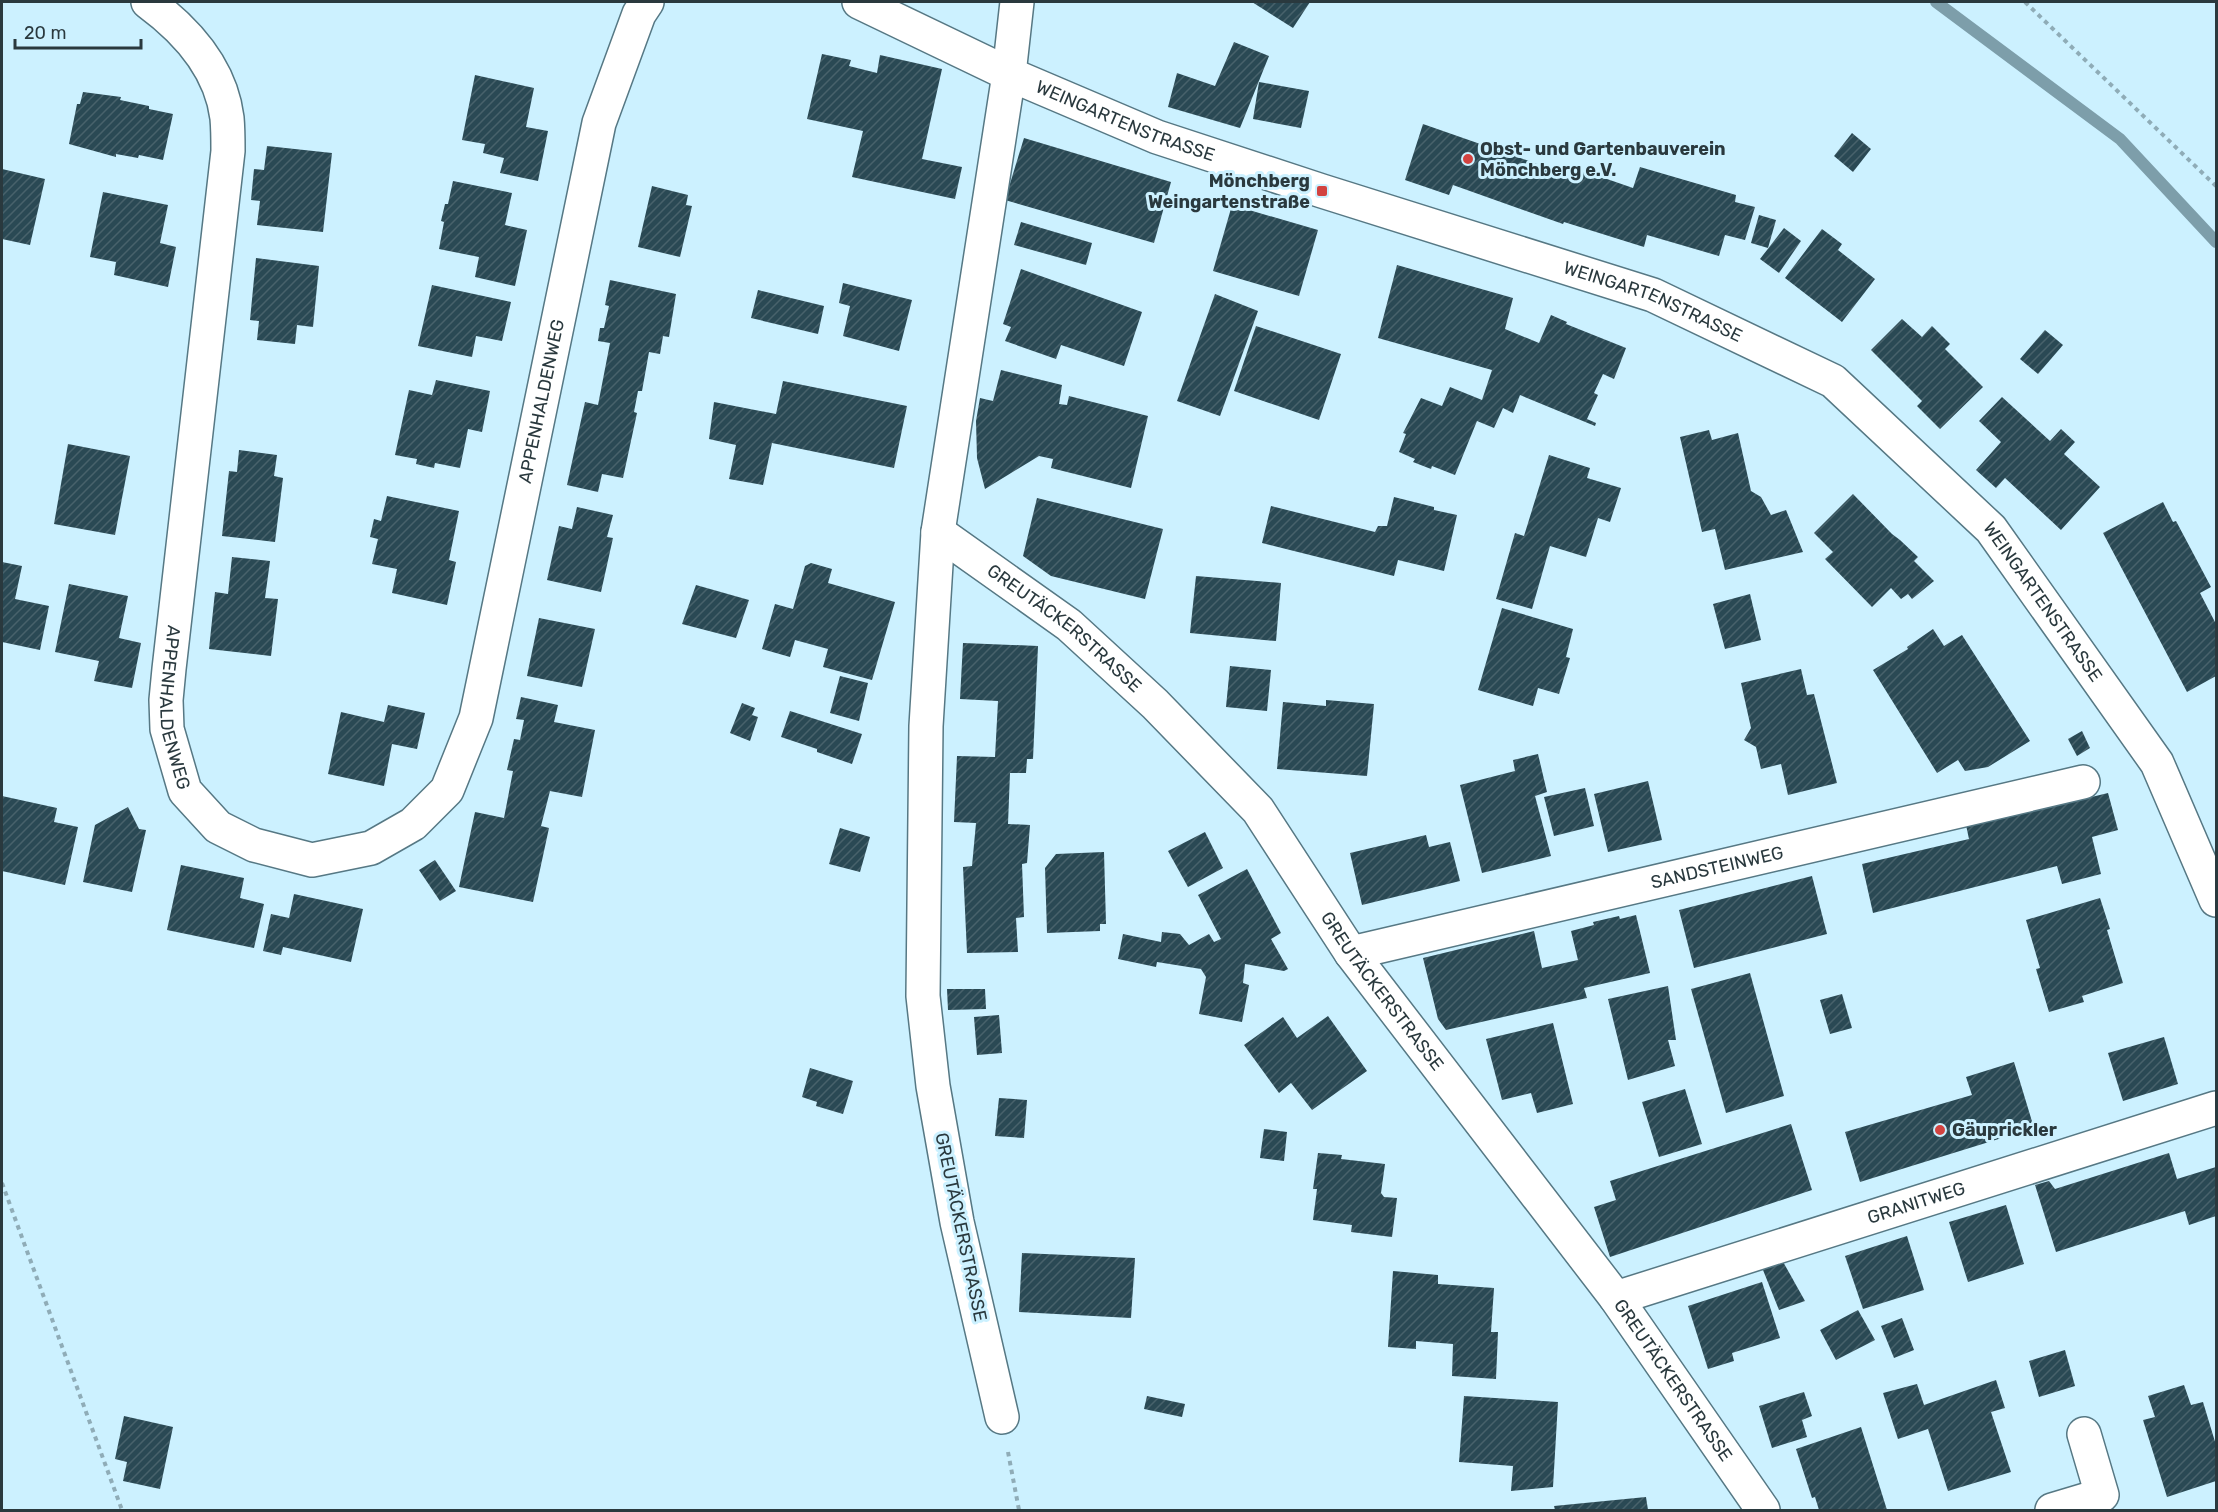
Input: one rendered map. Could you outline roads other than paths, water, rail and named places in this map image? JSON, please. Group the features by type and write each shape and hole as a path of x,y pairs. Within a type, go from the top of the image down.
{"street":[{"name":"APPENHALDENWEG","path":"148,2 176,24 199,49 218,83 227,117 227,162 169,669 166,700 167,729 184,791 218,827 254,845 312,860 370,848 413,824 447,790 476,718 599,123 639,14 647,2"},
{"name":"WEINGARTENSTRASSE","path":"859,2 1009,74 1157,136 1322,191 1653,295 1833,381 1991,529 2157,763 2217,900"},
{"name":"GREUTÄCKERSTRASSE","path":"1002,1418 957,1222 933,1086 922,996 926,726 938,532 1009,74 1017,2"},
{"name":"GREUTÄCKERSTRASSE","path":"938,532 1069,625 1155,704 1258,810 1351,953 1616,1298 1763,1510"},
{"name":"SANDSTEINWEG","path":"1351,953 2083,782"},
{"name":"GRANITWEG","path":"1616,1298 2217,1108"},
{"path":"2052,1510 2102,1495 2084,1434"}],"waterway":[{"path":"1936,2 2120,139 2216,242"}],"place":[{"name":"Obst- und Gartenbauverein Mönchberg e.V.","path":"1468,159"},
{"name":"Mönchberg Weingartenstraße","path":"1322,191"},
{"name":"Gäuprickler","path":"1940,1130"}]}
